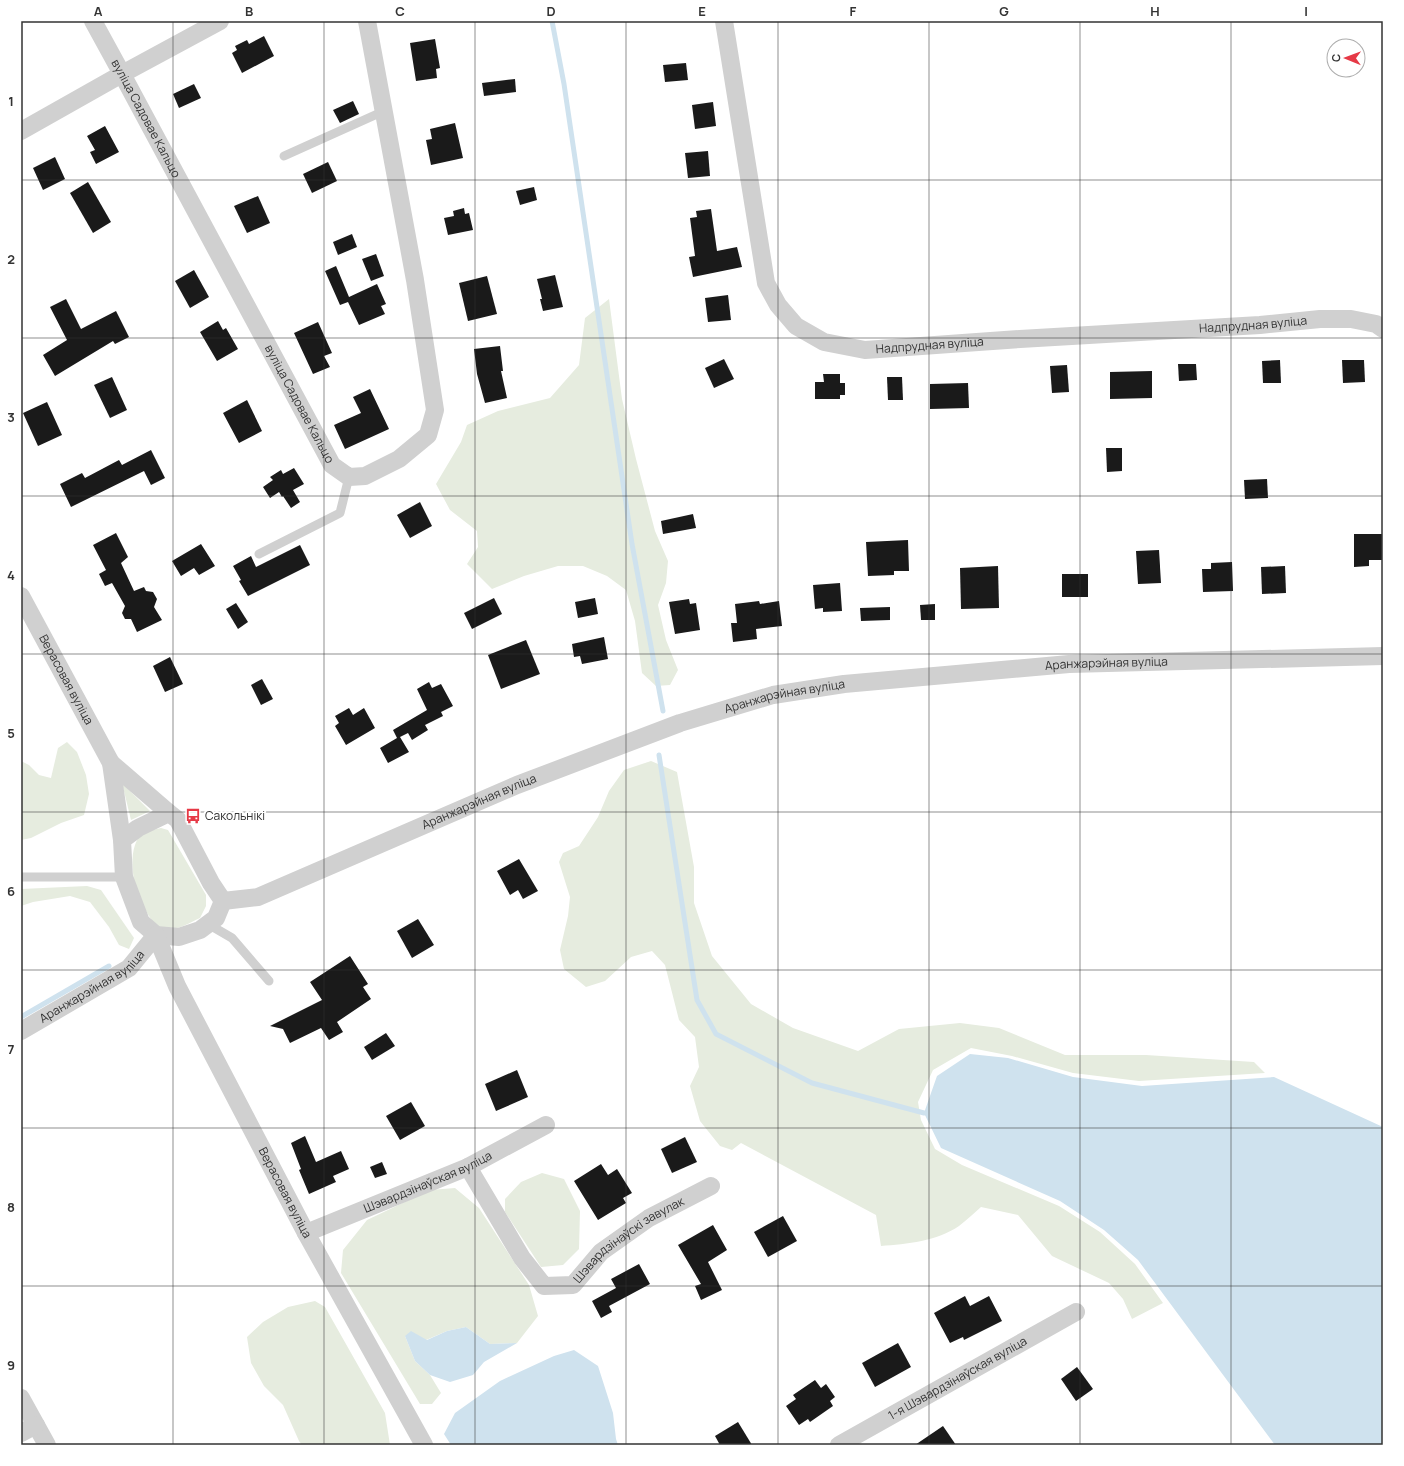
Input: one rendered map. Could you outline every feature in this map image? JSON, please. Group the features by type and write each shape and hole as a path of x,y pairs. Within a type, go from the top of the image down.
{"street":[{"name":"вуліца Садовае Кальцо","path":"93,21 332,465 349,477"},
{"path":"21,132 122,74 220,21"},
{"path":"349,477 365,476 399,459 428,435 435,410 415,280 367,21"},
{"name":"Надпрудная вуліца","path":"724,21 766,283 778,305 796,326 824,342 865,350 1260,325 1320,319 1351,319 1376,324 1383,329"},
{"name":"Верасовая вуліца","path":"21,596 111,763 122,840 124,877 141,922 156,935 177,986 306,1233 424,1445"},
{"name":"Аранжарэйная вуліца","path":"223,901 258,897 517,786 680,723 772,695 844,684 1069,664 1383,656"},
{"name":"Верасовая вуліца","path":"111,763 178,820 211,883 223,901"},
{"path":"122,840 138,828 168,813"},
{"path":"156,935 179,937 200,930 216,918 223,901"},
{"name":"Аранжарэйная вуліца","path":"21,1031 129,968 156,935"},
{"name":"Шэвардзінаўская вуліца","path":"306,1233 468,1168 546,1125"},
{"name":"Шэвардзінаўскі завулак","path":"468,1168 522,1258 544,1286 574,1285 601,1252 649,1218 711,1186"},
{"name":"1-я Шэвардзінаўская вуліца","path":"839,1445 1076,1312"},
{"path":"21,1398 28,1429 47,1445"}],"lane":[{"path":"284,156 384,111"},
{"path":"259,554 340,513 349,477"},
{"path":"21,877 124,877"},
{"path":"208,924 232,938 269,981"}],"shaded area":[{"path":"609,299 622,399 655,531 668,561 666,583 658,605 666,640 678,670 670,685 656,686 642,673 635,621 626,590 607,576 583,566 558,566 524,576 492,589 467,564 478,547 477,531 450,510 436,484 461,442 467,425 498,411 550,398 579,365 585,318"},
{"path":"67,742 77,752 86,775 89,794 84,815 61,823 31,838 21,840 21,761 29,765 39,775 51,778 58,748"},
{"path":"651,761 677,772 694,867 694,903 712,956 751,1004 793,1028 858,1051 899,1029 960,1023 999,1028 1065,1055 1146,1055 1254,1062 1265,1073 1139,1081 1073,1073 1012,1056 971,1048 933,1070 918,1102 921,1120 935,1149 962,1165 1059,1206 1100,1232 1135,1264 1163,1303 1132,1319 1123,1299 1109,1283 1052,1256 1018,1215 981,1207 959,1226 941,1235 922,1241 881,1246 876,1215 741,1143 732,1150 720,1146 700,1121 690,1086 699,1067 695,1037 679,1020 665,965 652,951 631,957 605,981 586,987 564,969 560,950 568,916 570,897 559,862 563,853 579,846 598,817 609,791 624,770"},
{"path":"122,783 150,811 131,820"},
{"path":"161,828 168,830 206,895 206,906 200,918 175,929 160,928 156,925 147,914 134,880 132,860 137,840 144,833"},
{"path":"87,886 101,890 134,938 129,949 119,945 109,927 90,902 70,896 33,902 21,906 21,889"},
{"path":"542,1173 564,1179 580,1211 579,1249 563,1265 541,1267 505,1212 505,1199 521,1182"},
{"path":"455,1188 479,1208 529,1285 538,1316 517,1343 490,1344 466,1327 447,1331 426,1340 405,1336 415,1361 430,1375 441,1393 432,1404 420,1404 341,1273 343,1250 367,1220 430,1190"},
{"path":"315,1301 325,1307 385,1413 390,1445 302,1445 283,1405 264,1386 251,1363 247,1337 263,1322 288,1307"}],"water":[{"path":"970,1054 1008,1058 1073,1077 1142,1086 1274,1077 1383,1127 1383,1445 1275,1445 1138,1260 1104,1230 1060,1201 941,1148 924,1113 937,1076"},
{"path":"466,1327 490,1344 517,1343 484,1362 473,1375 450,1382 430,1375 415,1361 405,1336 411,1331 427,1340 447,1331"},
{"path":"574,1350 598,1366 613,1413 618,1445 451,1445 444,1434 455,1413 500,1381 554,1356"}],"building":[{"path":"264,36 274,56 242,73 232,53 237,50 235,46 247,40 249,44"},
{"path":"435,39 440,68 436,69 437,78 416,81 410,43"},
{"path":"686,63 688,80 665,82 663,65"},
{"path":"515,79 516,92 484,96 482,83"},
{"path":"194,84 201,98 179,108 173,94"},
{"path":"353,101 359,114 340,123 333,110"},
{"path":"713,102 716,126 695,129 692,105"},
{"path":"455,123 463,158 431,165 426,140 432,139 430,129"},
{"path":"105,126 119,152 96,164 90,152 95,150 87,136"},
{"path":"708,151 710,176 688,178 685,153"},
{"path":"55,157 65,179 43,190 33,168"},
{"path":"328,162 337,181 312,193 303,174"},
{"path":"88,182 111,222 93,233 70,193"},
{"path":"534,187 537,200 520,205 516,191"},
{"path":"258,196 270,223 247,233 234,206"},
{"path":"464,208 465,214 469,213 473,230 448,235 444,218 454,216 453,211"},
{"path":"711,209 717,251 737,247 742,267 693,277 689,257 695,256 690,218 697,217 696,211"},
{"path":"352,234 357,247 338,255 333,242"},
{"path":"376,254 384,276 371,281 362,259"},
{"path":"336,266 349,297 377,284 386,304 381,306 385,314 359,325 348,302 340,305 325,271"},
{"path":"194,270 209,297 190,308 175,281"},
{"path":"555,275 563,307 543,311 540,299 542,299 537,279"},
{"path":"487,276 497,314 468,321 459,283"},
{"path":"728,295 731,320 708,322 705,298"},
{"path":"66,299 81,329 116,311 129,337 115,344 113,341 55,376 43,355 67,340 50,307"},
{"path":"218,321 223,330 226,328 238,349 217,361 200,332"},
{"path":"318,322 332,353 324,356 330,367 313,374 294,333"},
{"path":"500,346 503,371 501,371 507,398 485,403 477,374 474,349"},
{"path":"724,359 734,379 714,388 705,368"},
{"path":"1280,360 1281,383 1263,383 1262,361"},
{"path":"1342,360 1364,360 1365,382 1343,383"},
{"path":"1178,364 1196,364 1197,380 1179,381"},
{"path":"1067,365 1069,392 1052,393 1050,366"},
{"path":"1152,371 1152,398 1110,399 1110,372"},
{"path":"823,374 840,374 840,383 845,383 845,395 840,395 840,399 815,399 815,382 824,382"},
{"path":"112,377 127,410 110,418 94,385"},
{"path":"887,377 902,377 903,400 888,400"},
{"path":"968,383 969,408 930,409 930,384"},
{"path":"370,389 389,429 345,449 334,425 361,413 353,397"},
{"path":"247,400 262,431 239,443 223,413"},
{"path":"47,402 62,435 38,446 23,413"},
{"path":"1106,448 1122,448 1122,471 1107,472"},
{"path":"151,450 165,478 151,485 144,471 71,507 60,484 82,473 85,478 119,460 122,465"},
{"path":"294,468 304,484 293,490 300,502 291,508 279,492 270,498 263,487 273,480 270,477 281,470 283,474"},
{"path":"1267,479 1268,498 1245,499 1244,480"},
{"path":"420,502 432,526 410,538 397,515"},
{"path":"693,514 696,528 663,534 661,521"},
{"path":"116,533 128,557 121,563 134,591 144,587 146,591 153,592 157,599 154,607 162,620 137,632 131,619 125,619 122,613 125,606 112,583 105,586 99,574 106,570 93,545"},
{"path":"1354,534 1383,534 1382,560 1369,560 1369,566 1354,567"},
{"path":"908,540 909,571 894,571 894,575 868,576 866,542"},
{"path":"201,544 215,566 199,575 194,568 181,576 172,561"},
{"path":"300,545 310,565 248,596 239,581 241,580 233,566 251,556 256,567"},
{"path":"1159,550 1161,583 1138,584 1136,551"},
{"path":"1232,562 1233,591 1203,592 1202,569 1211,569 1211,563"},
{"path":"998,566 999,608 961,609 960,568"},
{"path":"1285,566 1286,593 1262,594 1261,567"},
{"path":"1062,574 1088,574 1088,597 1062,597"},
{"path":"840,583 842,611 823,612 823,608 815,609 813,585"},
{"path":"494,598 502,614 472,629 464,613"},
{"path":"595,598 598,614 578,618 575,602"},
{"path":"689,599 690,604 696,603 700,630 675,634 669,602"},
{"path":"759,601 760,604 779,601 782,626 756,629 757,639 733,642 731,623 737,623 735,604"},
{"path":"236,603 248,622 238,629 226,609"},
{"path":"935,604 935,620 921,620 920,605"},
{"path":"890,607 890,620 861,621 860,608"},
{"path":"604,637 608,659 582,664 580,656 574,657 572,644"},
{"path":"526,640 540,674 501,689 488,655"},
{"path":"170,657 183,684 165,692 153,666"},
{"path":"262,679 273,699 261,705 251,685"},
{"path":"429,682 432,688 441,684 453,706 441,712 443,716 425,725 428,730 412,740 408,733 400,737 409,752 388,763 380,748 397,738 393,730 427,710 417,689"},
{"path":"349,708 353,715 364,708 375,728 346,745 335,726 339,723 335,716"},
{"path":"519,859 538,891 523,899 518,890 510,895 497,871"},
{"path":"418,919 434,945 412,958 397,931"},
{"path":"350,956 368,984 363,987 371,999 337,1022 343,1032 329,1040 321,1028 290,1043 283,1029 270,1026 322,1000 310,982"},
{"path":"386,1033 395,1046 372,1060 364,1047"},
{"path":"517,1070 528,1097 496,1111 485,1084"},
{"path":"411,1102 425,1126 400,1140 386,1116"},
{"path":"305,1136 316,1162 341,1151 349,1169 333,1176 336,1182 309,1194 299,1170 301,1169 291,1143"},
{"path":"685,1137 697,1162 672,1173 661,1149"},
{"path":"382,1162 387,1174 375,1178 370,1167"},
{"path":"601,1164 608,1175 617,1169 632,1193 623,1198 626,1203 598,1220 574,1181"},
{"path":"783,1216 797,1241 768,1257 754,1232"},
{"path":"713,1225 727,1250 708,1262 722,1290 701,1300 695,1286 701,1284 678,1245"},
{"path":"639,1264 650,1284 609,1306 612,1312 601,1318 592,1301 616,1288 611,1279"},
{"path":"965,1296 970,1306 989,1296 1002,1321 964,1340 963,1337 950,1343 934,1313"},
{"path":"898,1343 911,1367 875,1387 862,1363"},
{"path":"1077,1367 1093,1389 1076,1401 1061,1379"},
{"path":"815,1380 821,1388 826,1384 835,1397 830,1401 833,1406 810,1422 808,1419 799,1425 786,1406 796,1399 793,1395"},
{"path":"738,1422 752,1445 720,1445 715,1436"},
{"path":"943,1426 956,1445 915,1445"}],"waterway":[{"path":"552,21 564,84 632,544 663,711"},
{"path":"659,755 697,1000 716,1034 812,1083 924,1113"},
{"path":"21,1017 109,966"}],"place":[{"name":"Сакольнікі","path":"193,816"}]}
